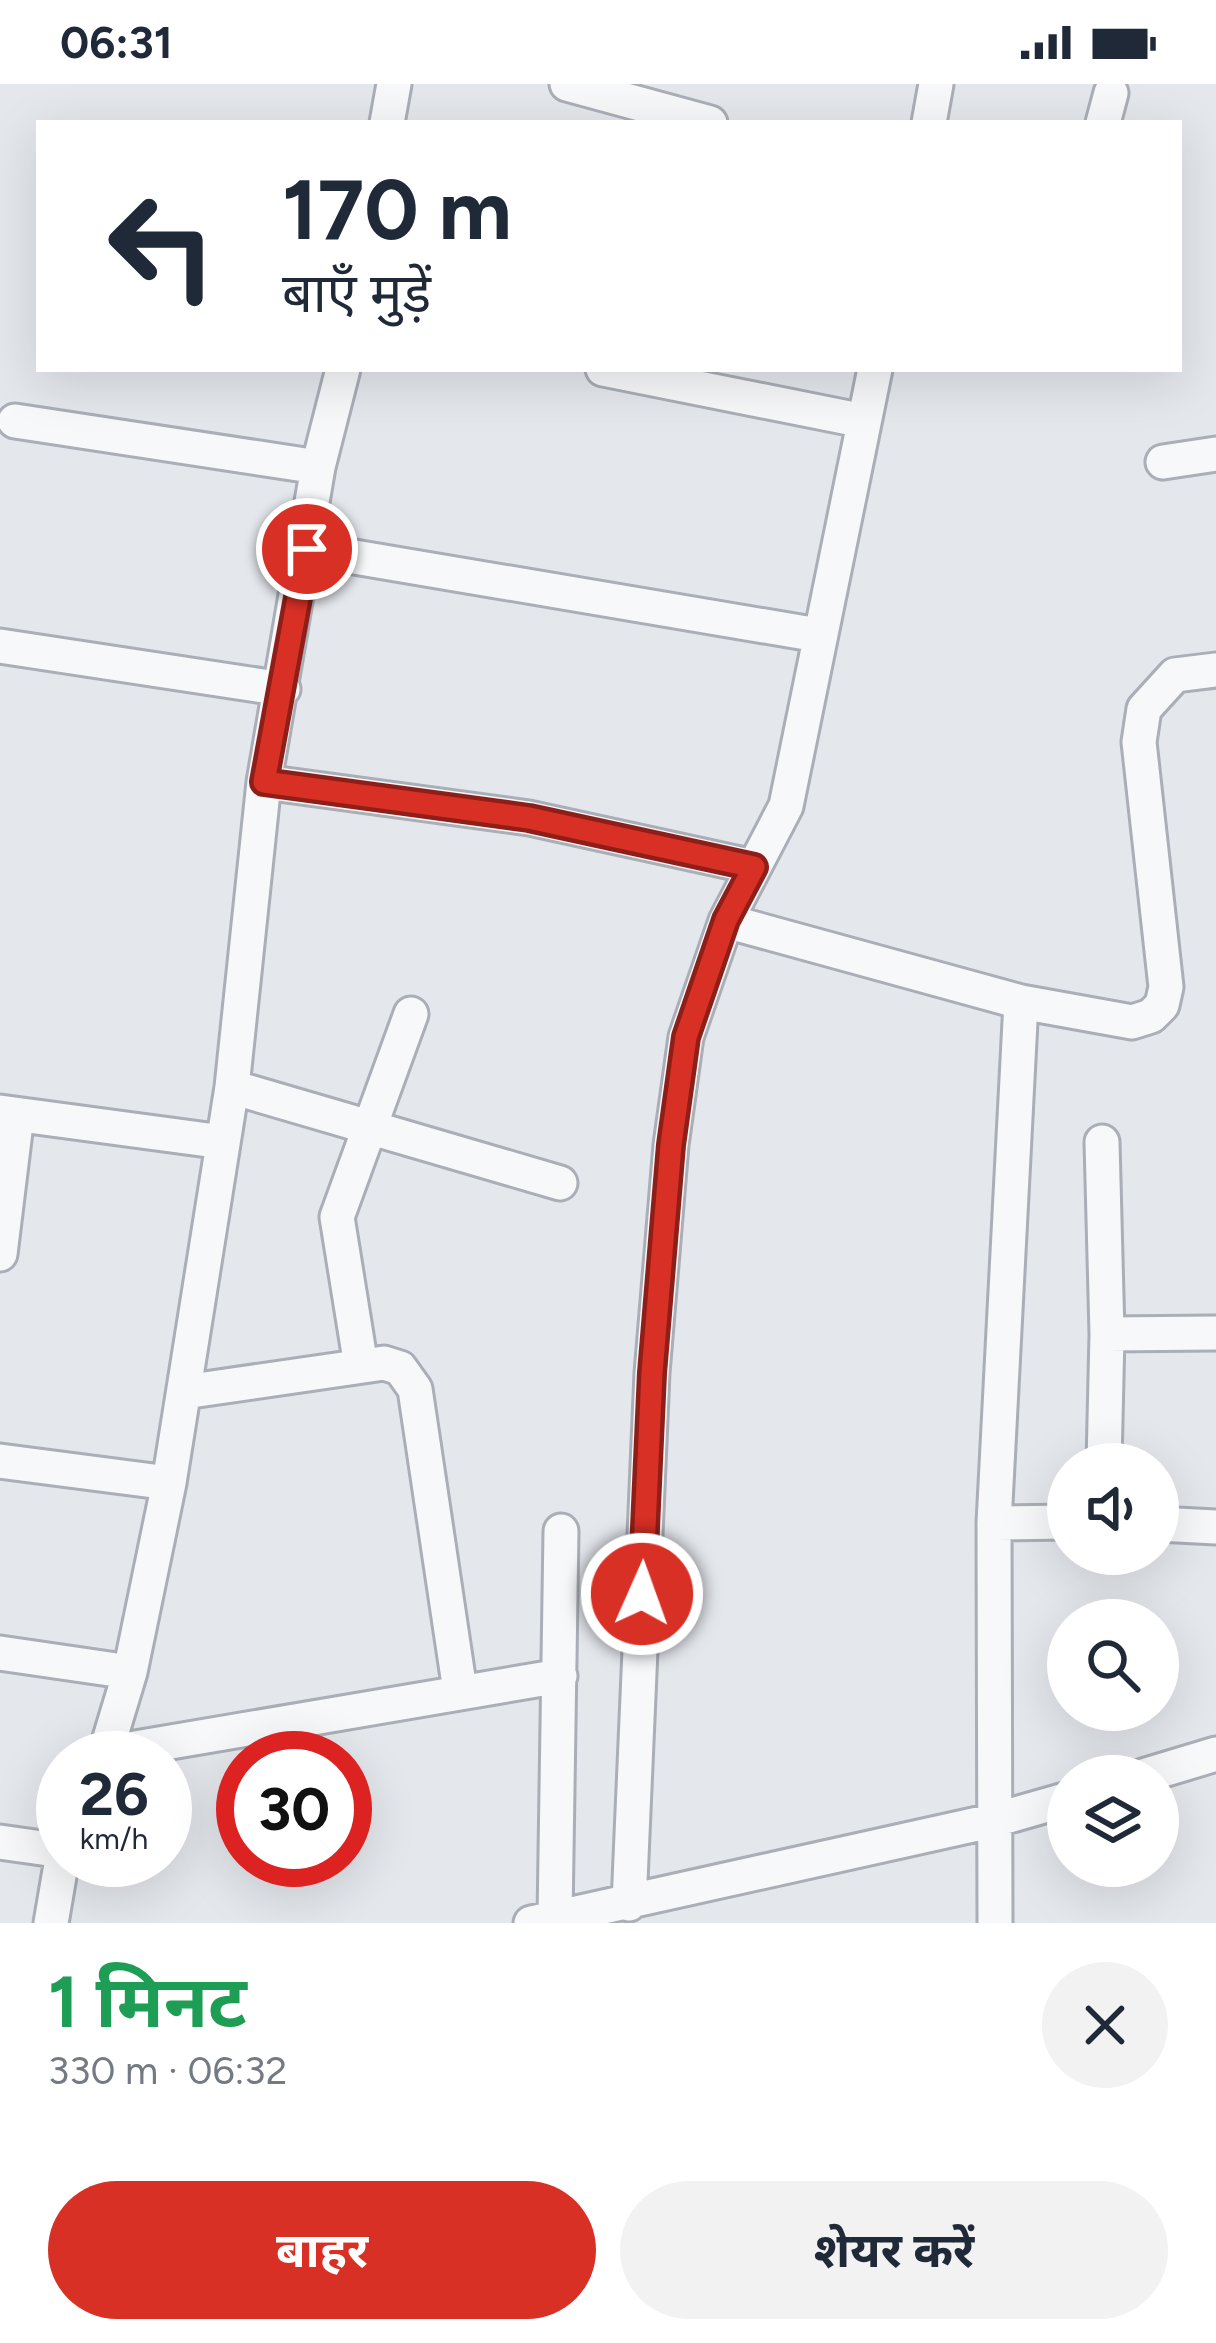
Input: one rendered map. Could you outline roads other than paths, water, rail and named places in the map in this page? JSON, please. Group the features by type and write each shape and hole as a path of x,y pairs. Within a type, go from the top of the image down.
{"street":[{"path":"567,84 631,112 688,120"},
{"path":"930,120 936,84"},
{"path":"112,1731 130,1672 169,1484 232,1087 264,782 318,467 342,372"},
{"path":"618,372 863,421"},
{"path":"629,1904 652,1373 671,1145 686,1037 726,920 786,806 874,372"},
{"path":"15,421 318,467"},
{"path":"1163,461 1216,454"},
{"path":"307,549 818,635"},
{"path":"0,646 283,689"},
{"path":"726,920 1021,1002 1132,1022 1151,1016 1162,1005 1166,987 1139,742 1144,709 1175,674 1216,670"},
{"path":"264,782 529,818 754,867"},
{"path":"995,1923 994,1523 1021,1002"},
{"path":"361,1366 338,1217 410,1014"},
{"path":"232,1087 560,1183"},
{"path":"0,1254 9,1114 224,1142"},
{"path":"1102,1142 1104,1443"},
{"path":"1107,1334 1216,1333"},
{"path":"184,1392 384,1363 400,1368 415,1389 460,1691"},
{"path":"0,1461 169,1484"},
{"path":"994,1523 1047,1522"},
{"path":"1179,1525 1216,1526"},
{"path":"561,1531 560,1676 543,1921 992,1822 1047,1805"},
{"path":"0,1653 130,1672"},
{"path":"192,1739 560,1676"},
{"path":"1179,1765 1216,1754"},
{"path":"0,1842 36,1848"},
{"path":"51,1923 57,1887"}]}
